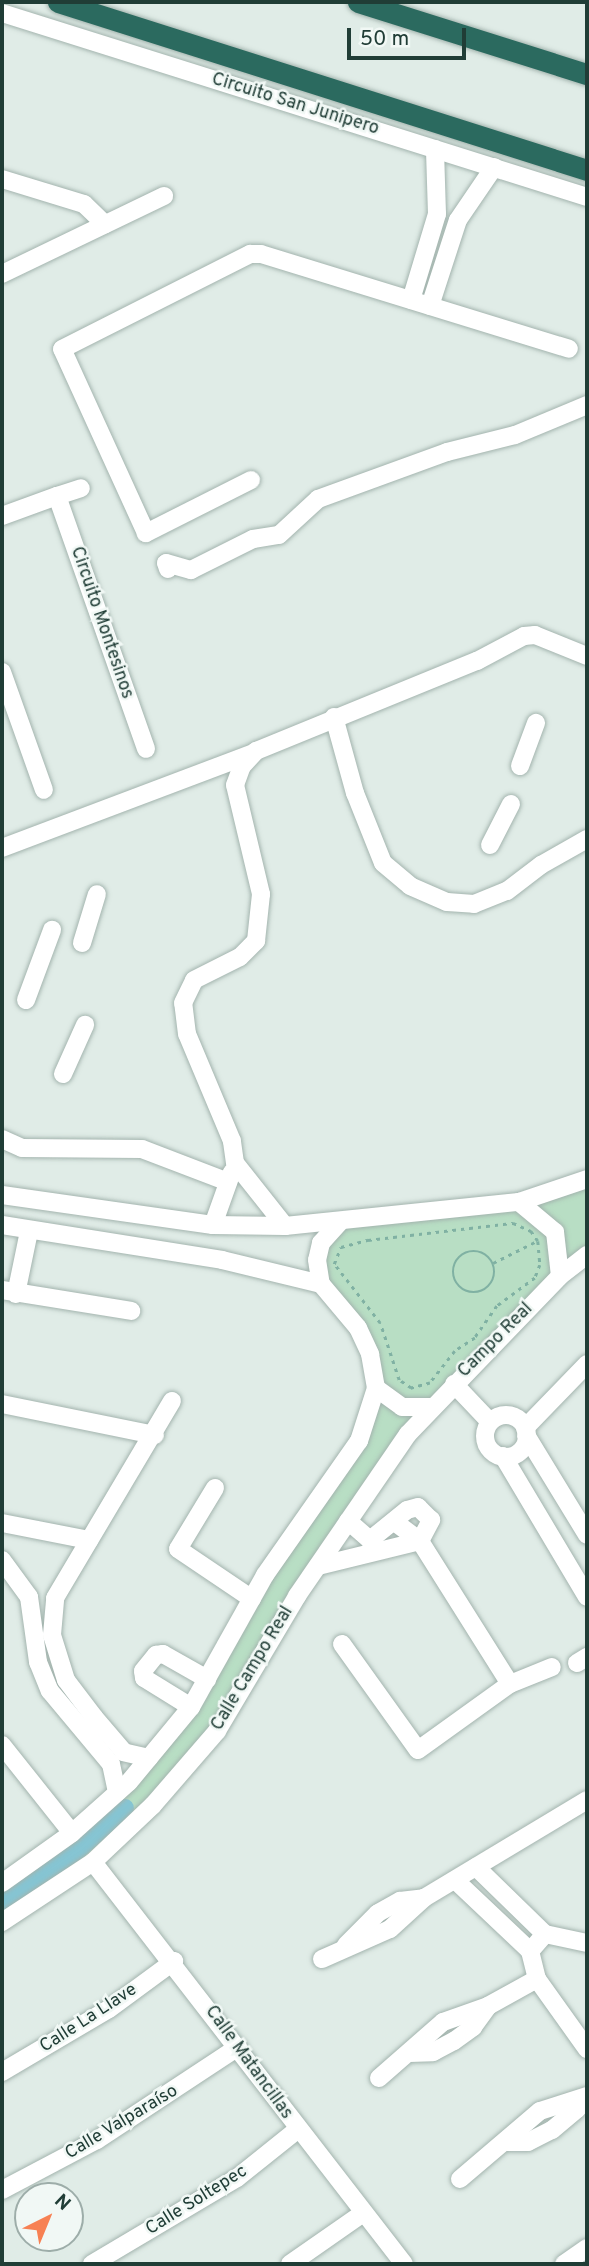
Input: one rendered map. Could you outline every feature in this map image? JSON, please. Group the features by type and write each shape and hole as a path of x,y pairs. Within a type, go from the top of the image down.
{"highway":[{"path":"58,2 587,170"},
{"path":"358,2 587,74"}],"street":[{"name":"Circuito San Junipero","path":"2,13 587,197"},
{"path":"349,121 368,100"},
{"path":"411,300 437,214 435,149"},
{"path":"430,306 458,220 469,200 494,167"},
{"path":"2,179 84,204 105,224"},
{"path":"438,189 449,198 469,200"},
{"path":"2,274 164,196"},
{"path":"251,480 146,533 62,349 250,254 569,349"},
{"path":"168,569 166,563 191,570 253,539 279,535 318,499 447,452 515,435 587,405"},
{"path":"2,516 81,488"},
{"name":"Circuito Montesinos","path":"57,496 146,750"},
{"path":"2,848 256,751 477,661 524,636 535,635 587,656"},
{"path":"2,672 44,790"},
{"path":"334,717 355,793 383,863 410,886 447,902 474,904 507,891 541,865 587,839"},
{"path":"520,766 536,723"},
{"path":"256,751 242,766 235,785 261,894 256,941 240,957 194,980 183,1003 187,1034 232,1141 236,1163 285,1226"},
{"path":"490,845 511,804"},
{"path":"82,943 97,894"},
{"path":"26,1000 52,930"},
{"path":"63,1073 85,1025"},
{"path":"2,1139 22,1148 142,1149 229,1182"},
{"path":"213,1225 236,1163"},
{"path":"2,1195 213,1225 285,1226 339,1223 519,1202 587,1179"},
{"path":"519,1202 555,1232 560,1276"},
{"path":"321,1284 319,1251 339,1223"},
{"path":"2,1225 222,1260 321,1284 358,1328 370,1354 376,1388 402,1407 433,1407"},
{"path":"29,1231 9,1292 131,1311"},
{"path":"560,1276 587,1255"},
{"name":"Campo Real","path":"433,1407 560,1276"},
{"path":"503,1456 517,1453 526,1431 587,1364"},
{"path":"454,1384 490,1422"},
{"name":"Calle Campo Real","path":"2,1883 72,1833 117,1792 191,1707 252,1599 359,1441 376,1388"},
{"path":"117,1792 115,1771 56,1659 52,1635 55,1598 155,1435 172,1401"},
{"path":"2,1405 155,1435"},
{"name":"Calle Campo Real","path":"2,1922 93,1862 153,1805 216,1731 348,1521 408,1434 433,1407"},
{"path":"490,1422 508,1415 526,1431 587,1535"},
{"path":"490,1422 487,1444 503,1456 587,1597"},
{"path":"215,1488 178,1549 252,1599"},
{"path":"318,1566 374,1546 420,1541 430,1528 426,1511 408,1510 374,1546"},
{"path":"348,1521 374,1546"},
{"path":"396,1522 420,1541 510,1684"},
{"path":"2,1523 89,1540"},
{"path":"2,1560 29,1597 38,1662 59,1702 124,1752 149,1758"},
{"path":"29,1597 55,1598"},
{"path":"342,1644 418,1750 510,1684 552,1667"},
{"path":"191,1707 145,1678 143,1671 156,1655 163,1654 207,1679"},
{"path":"59,1702 74,1690"},
{"path":"2,1745 72,1833"},
{"path":"322,1959 346,1945 378,1913 400,1901 424,1898 587,1799"},
{"name":"Calle Matancillas","path":"93,1862 174,1961 298,2130 404,2264"},
{"path":"476,1867 545,1934 587,1943"},
{"path":"454,1880 530,1951 537,1979 587,2049"},
{"path":"530,1951 545,1934"},
{"name":"Calle La Llave","path":"2,2072 109,2009 174,1961"},
{"path":"379,2078 409,2053 433,2052 454,2041 473,2027 488,2006 537,1979"},
{"name":"Calle Valparaíso","path":"2,2190 97,2140 238,2047"},
{"path":"460,2179 507,2142 528,2142 552,2130 577,2109 583,2098"},
{"name":"Calle Soltepec","path":"92,2264 237,2178 298,2130"},
{"path":"290,2264 363,2213"},
{"path":"564,2264 587,2248"}],"path":[{"path":"513,1223 531,1231 538,1241 540,1265 535,1278 497,1306 475,1338 455,1351 439,1375 423,1388 411,1388 399,1380 380,1323 334,1264 348,1243 431,1236 492,1224 513,1223"},
{"path":"493,1264 555,1232"},
{"path":"481,1252 493,1264 494,1281 481,1292 465,1291 454,1280 454,1265 464,1253 481,1252"}],"green space":[{"path":"587,1179 587,1255 408,1434 217,1731 153,1805 2,1922 2,1883 72,1833 191,1707 359,1441 376,1388 370,1354 317,1260 339,1223 519,1202"}],"waterway":[{"path":"2,1902 78,1850 125,1808"}]}
